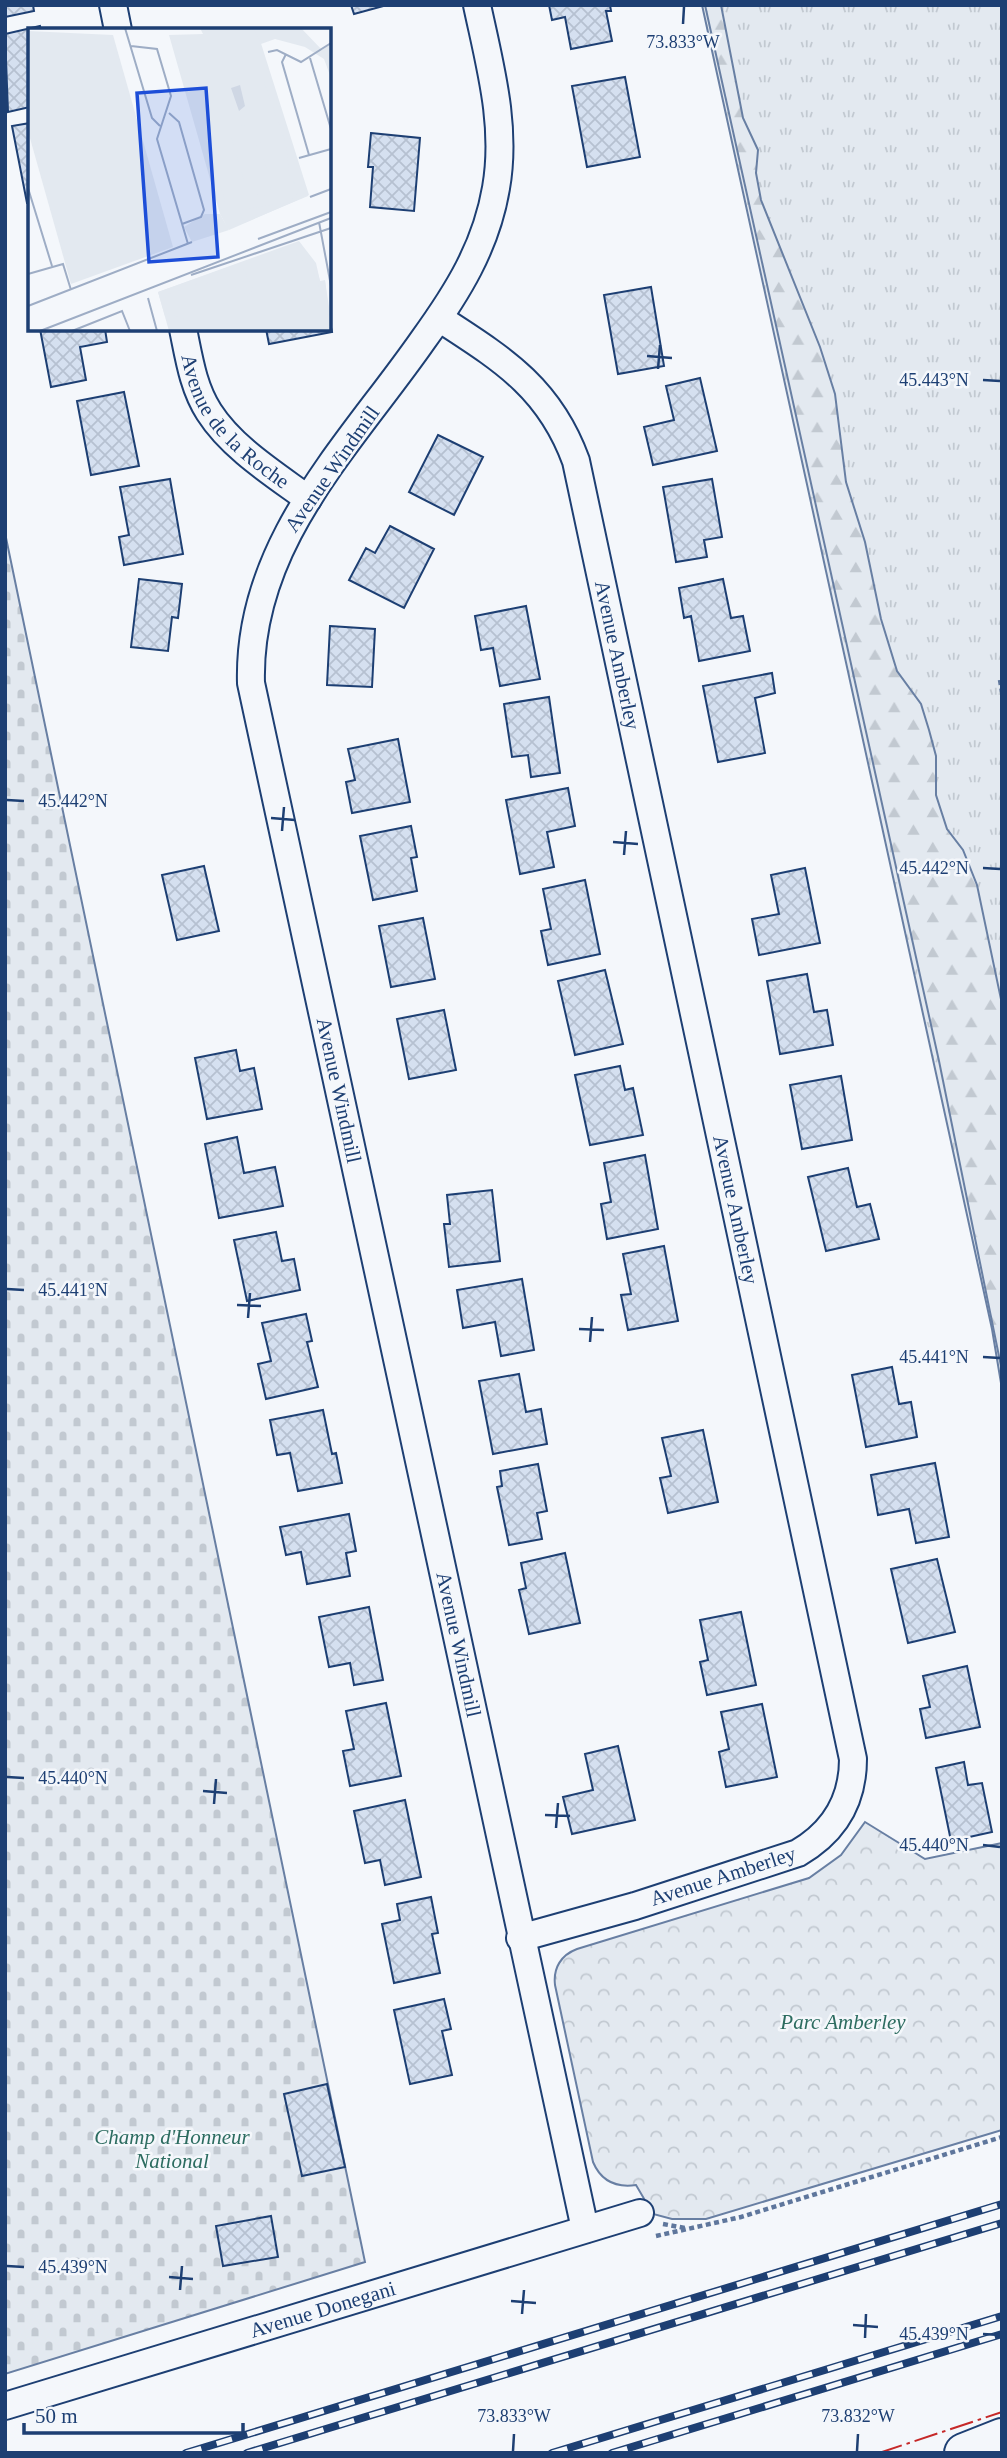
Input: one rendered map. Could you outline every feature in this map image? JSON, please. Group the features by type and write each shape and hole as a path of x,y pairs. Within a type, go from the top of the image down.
{"highway":[{"path":"964,2453 1002,2438"}],"street":[{"path":"113,5 118,28"},
{"name":"Avenue Windmill","path":"477,5 499,113 496,190 481,243 472,266 439,318 307,499 278,550 256,611 251,662 254,706 584,2229"},
{"name":"Avenue Amberley","path":"439,318 496,354 529,382 556,417 576,461 853,1759 851,1789 841,1812 825,1833 797,1853 635,1906 520,1938"},
{"name":"Avenue de la Roche","path":"183,331 191,371 209,412 236,443 307,499"},
{"name":"Avenue Donegani","path":"5,2406 584,2229 647,2218"}],"path":[{"path":"1000,680 1002,692"},
{"path":"647,2218 693,2228 741,2217 1002,2137"}],"green space":[{"path":"702,5 1002,5 1002,1389 992,1329"},
{"path":"705,5 721,5 743,118 758,150 756,173 761,200 820,347 835,394 846,482 865,542 881,619 897,671 921,704 936,756 936,795 947,829 963,850 977,885 1002,1004 1002,1371 939,1061"},
{"name":"Champ d'Honneur National","path":"5,533 365,2262 5,2374"},
{"name":"Parc Amberley","path":"865,1822 925,1859 1002,1843 1002,2130 706,2219 672,2219 653,2214 636,2185 610,2182 600,2174 593,2162 555,1985 555,1973 559,1963 577,1949 809,1878 841,1855"}],"building":[{"path":"5,5 33,5 34,11 5,17"},
{"path":"351,5 387,5 354,14"},
{"path":"549,5 610,5 611,11 606,11 612,41 571,49 565,17 552,20"},
{"path":"28,29 28,107 8,112 5,34"},
{"path":"625,77 640,157 587,167 572,86"},
{"path":"28,123 28,203 27,203 12,126"},
{"path":"371,133 420,138 414,211 370,207 373,167 368,167"},
{"path":"651,287 664,366 618,374 604,295"},
{"path":"331,327 332,332 269,344 266,331 331,331"},
{"path":"40,331 105,331 107,342 80,347 86,380 51,387"},
{"path":"700,378 717,451 653,465 644,427 674,420 666,386"},
{"path":"124,392 139,466 91,475 77,401"},
{"path":"438,435 483,457 454,515 409,492"},
{"path":"170,479 183,554 124,565 119,537 129,535 120,487"},
{"path":"712,479 722,537 704,540 707,557 676,562 663,487"},
{"path":"390,526 434,549 404,608 349,580 366,548 375,553"},
{"path":"139,579 182,584 178,618 172,617 168,651 131,647"},
{"path":"723,579 731,618 743,616 750,651 699,661 691,616 684,618 679,588"},
{"path":"526,606 540,679 500,686 493,648 481,650 475,616"},
{"path":"330,626 375,629 372,687 327,685"},
{"path":"772,673 775,693 755,698 765,753 718,762 703,686"},
{"path":"549,697 560,773 531,777 528,755 512,757 504,704"},
{"path":"398,739 410,802 352,813 346,782 355,780 348,749"},
{"path":"568,788 575,826 547,832 554,867 520,874 506,800"},
{"path":"411,826 417,857 411,858 417,891 373,900 360,836"},
{"path":"204,866 219,931 177,940 162,875"},
{"path":"805,868 820,943 759,955 752,919 779,914 771,875"},
{"path":"585,880 600,954 548,965 541,931 551,929 543,889"},
{"path":"423,918 435,979 391,987 379,926"},
{"path":"605,970 623,1044 575,1055 558,981"},
{"path":"807,974 814,1012 827,1010 833,1045 780,1054 767,981"},
{"path":"444,1010 456,1070 409,1079 397,1019"},
{"path":"236,1050 240,1071 254,1068 262,1109 207,1119 195,1058"},
{"path":"620,1066 625,1090 633,1088 643,1135 590,1145 575,1075"},
{"path":"841,1076 852,1140 802,1149 790,1085"},
{"path":"237,1137 244,1173 275,1167 283,1206 219,1218 205,1144"},
{"path":"645,1155 658,1229 607,1239 601,1204 611,1202 604,1163"},
{"path":"848,1168 857,1207 870,1204 879,1239 826,1251 808,1177"},
{"path":"492,1190 500,1261 449,1267 444,1224 450,1224 447,1195"},
{"path":"276,1232 282,1261 294,1259 300,1290 247,1301 234,1240"},
{"path":"664,1246 678,1321 628,1330 621,1295 631,1294 623,1254"},
{"path":"522,1279 534,1350 501,1356 495,1322 463,1328 457,1290"},
{"path":"306,1314 312,1341 307,1342 318,1387 266,1399 258,1364 271,1361 262,1323"},
{"path":"892,1367 899,1404 911,1402 917,1437 866,1447 852,1375"},
{"path":"519,1374 526,1412 541,1409 547,1444 493,1454 479,1381"},
{"path":"323,1410 332,1454 336,1453 342,1483 298,1491 290,1453 277,1455 270,1420"},
{"path":"703,1430 718,1502 668,1513 660,1478 671,1476 662,1438"},
{"path":"935,1463 949,1537 916,1543 909,1509 878,1515 871,1475"},
{"path":"538,1464 547,1511 537,1513 542,1539 509,1545 497,1487 502,1486 500,1471"},
{"path":"349,1514 356,1551 346,1553 350,1576 307,1584 301,1552 286,1555 280,1527"},
{"path":"565,1553 580,1623 529,1634 519,1590 526,1588 521,1563"},
{"path":"937,1559 955,1632 908,1643 891,1569"},
{"path":"369,1607 383,1680 354,1685 350,1663 329,1667 319,1617"},
{"path":"741,1612 756,1685 707,1695 700,1662 708,1660 700,1620"},
{"path":"967,1666 980,1727 926,1738 920,1709 930,1707 923,1676"},
{"path":"386,1703 401,1776 350,1786 343,1751 354,1749 346,1711"},
{"path":"762,1704 777,1777 726,1787 719,1752 729,1749 721,1712"},
{"path":"618,1746 635,1820 572,1834 563,1797 593,1790 585,1754"},
{"path":"964,1762 968,1785 982,1783 992,1832 951,1841 936,1768"},
{"path":"405,1800 421,1877 385,1885 380,1860 365,1863 354,1811"},
{"path":"431,1897 438,1933 432,1934 440,1973 394,1983 382,1924 400,1920 397,1904"},
{"path":"444,1999 451,2029 442,2031 452,2075 410,2084 394,2010"},
{"path":"327,2084 345,2167 302,2176 284,2094"},
{"path":"271,2216 278,2257 223,2266 216,2226"}],"railway":[{"path":"186,2453 1002,2204"},
{"path":"247,2453 1002,2223"},
{"path":"552,2453 1002,2316"},
{"path":"612,2453 1002,2334"}],"power":[{"path":"879,2453 1002,2412"}]}
